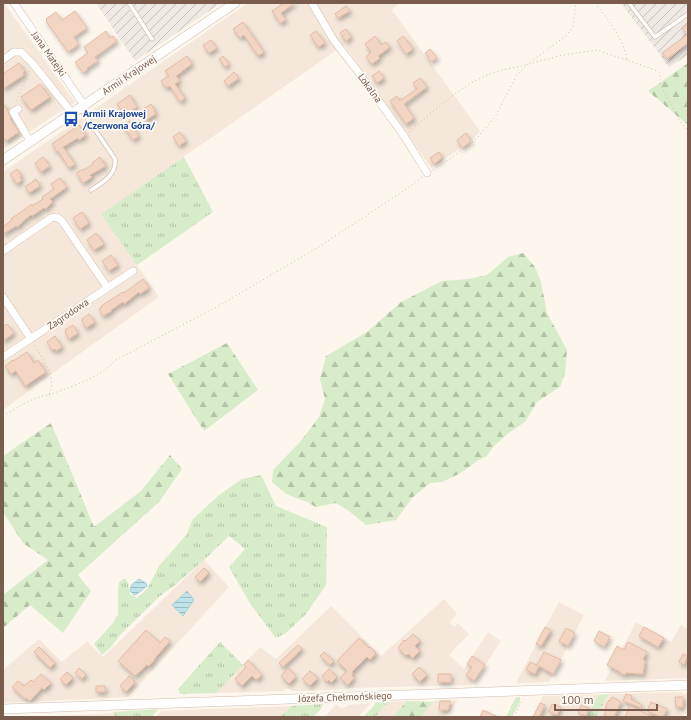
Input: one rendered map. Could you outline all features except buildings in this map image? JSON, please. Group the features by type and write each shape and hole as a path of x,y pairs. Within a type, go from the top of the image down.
{"street":[{"name":"Jana Matejki","path":"14,3 82,106"},
{"name":"Armii Krajowej","path":"3,160 235,3"},
{"name":"Lokalna","path":"312,3 338,45 404,136 427,173"},
{"path":"3,60 14,52 21,52 33,64 72,113"},
{"path":"18,109 13,112 30,141"},
{"path":"3,251 52,218 57,217 62,221 107,287"},
{"name":"Zagrodowa","path":"3,357 132,271"},
{"path":"3,298 31,339"},
{"name":"Józefa Chełmońskiego","path":"3,709 688,684"}],"lane":[{"path":"129,3 152,39"},
{"path":"629,3 656,37 688,14"},
{"path":"82,106 115,159 114,169 105,180 91,190"}],"path":[{"path":"3,416 41,396 49,395 97,375 116,360 220,305 317,248 450,159 477,138 495,117 517,75 528,64 567,35 573,26 576,3"},
{"path":"595,3 607,16 627,55 627,60"},
{"path":"404,136 461,90 488,75 563,55 597,50 660,73 660,84 677,116 688,130"},
{"path":"18,109 14,105 29,71"},
{"path":"31,339 50,372 52,385 49,395"},
{"path":"514,717 522,702 522,690"},
{"path":"684,717 688,709"}],"shaded area":[{"path":"3,3 75,102 3,149"},
{"path":"96,3 221,3 135,61"},
{"path":"248,3 399,3 392,10 480,131 471,141 431,168 344,45 102,214 159,297 3,410 3,172"},
{"path":"621,3 688,3 688,55 669,67"},
{"path":"204,560 229,587 128,697 3,703 3,670 39,639 62,662 87,641 103,657"},
{"path":"444,599 457,614 450,622 454,627 458,623 469,634 449,655 464,669 488,632 501,641 472,685 349,688 307,691 293,691 286,688 284,691 216,693 260,647 276,659 331,606 381,656"},
{"path":"559,602 584,615 549,682 516,683 545,627"},
{"path":"636,622 671,642 681,625 688,629 688,678 605,681"},
{"path":"683,692 683,694 688,693 688,705 682,717 597,717 608,694"},
{"path":"598,695 587,717 533,717 543,696"},
{"path":"458,700 445,717 421,717 434,701"},
{"path":"407,701 393,717 375,717 389,702"},
{"path":"371,703 358,717 325,717 335,705 338,705 340,708 348,705"},
{"path":"292,706 280,717 156,717 161,711"},
{"path":"114,713 116,717 56,717 56,716"}],"green space":[{"path":"688,63 688,125 648,91"},
{"path":"184,157 213,212 137,265 101,214"},
{"path":"523,253 535,267 541,282 547,313 567,350 565,373 560,387 537,402 525,422 510,432 493,447 487,456 459,474 442,482 430,483 413,497 396,520 366,525 349,511 336,503 316,507 286,494 272,482 273,470 300,442 319,417 325,399 320,379 326,356 367,332 401,302 442,281 469,279 487,275 508,257"},
{"path":"227,343 258,390 204,431 168,374"},
{"path":"51,423 94,527 141,491 170,455 182,469 159,502 78,575 91,591 63,633 30,605 3,628 3,595 48,560 23,543 3,512 3,456"},
{"path":"261,475 276,506 327,527 326,585 306,614 286,633 276,638 251,605 229,567 245,549 229,536 204,560 160,596 102,655 94,644 113,623 118,614 119,582 125,578 128,583 130,594 137,598 147,589 159,566 187,534 192,520 219,495 242,479"},
{"path":"220,642 243,665 216,693 180,694 178,689"},
{"path":"608,694 597,717 587,717 598,695"},
{"path":"516,697 520,697 520,702 512,717 506,717"},
{"path":"407,701 433,702 421,717 393,717"},
{"path":"376,702 389,702 375,717 363,717 373,707"},
{"path":"323,704 321,709 313,717 280,717 292,706"},
{"path":"158,709 152,717 116,717 113,712"}],"water":[{"path":"139,579 146,583 147,586 134,595 130,591 130,588"},
{"path":"187,591 194,600 183,616 172,605"}],"place":[{"name":"Armii Krajowej /Czerwona Góra/","path":"71,119"}]}
